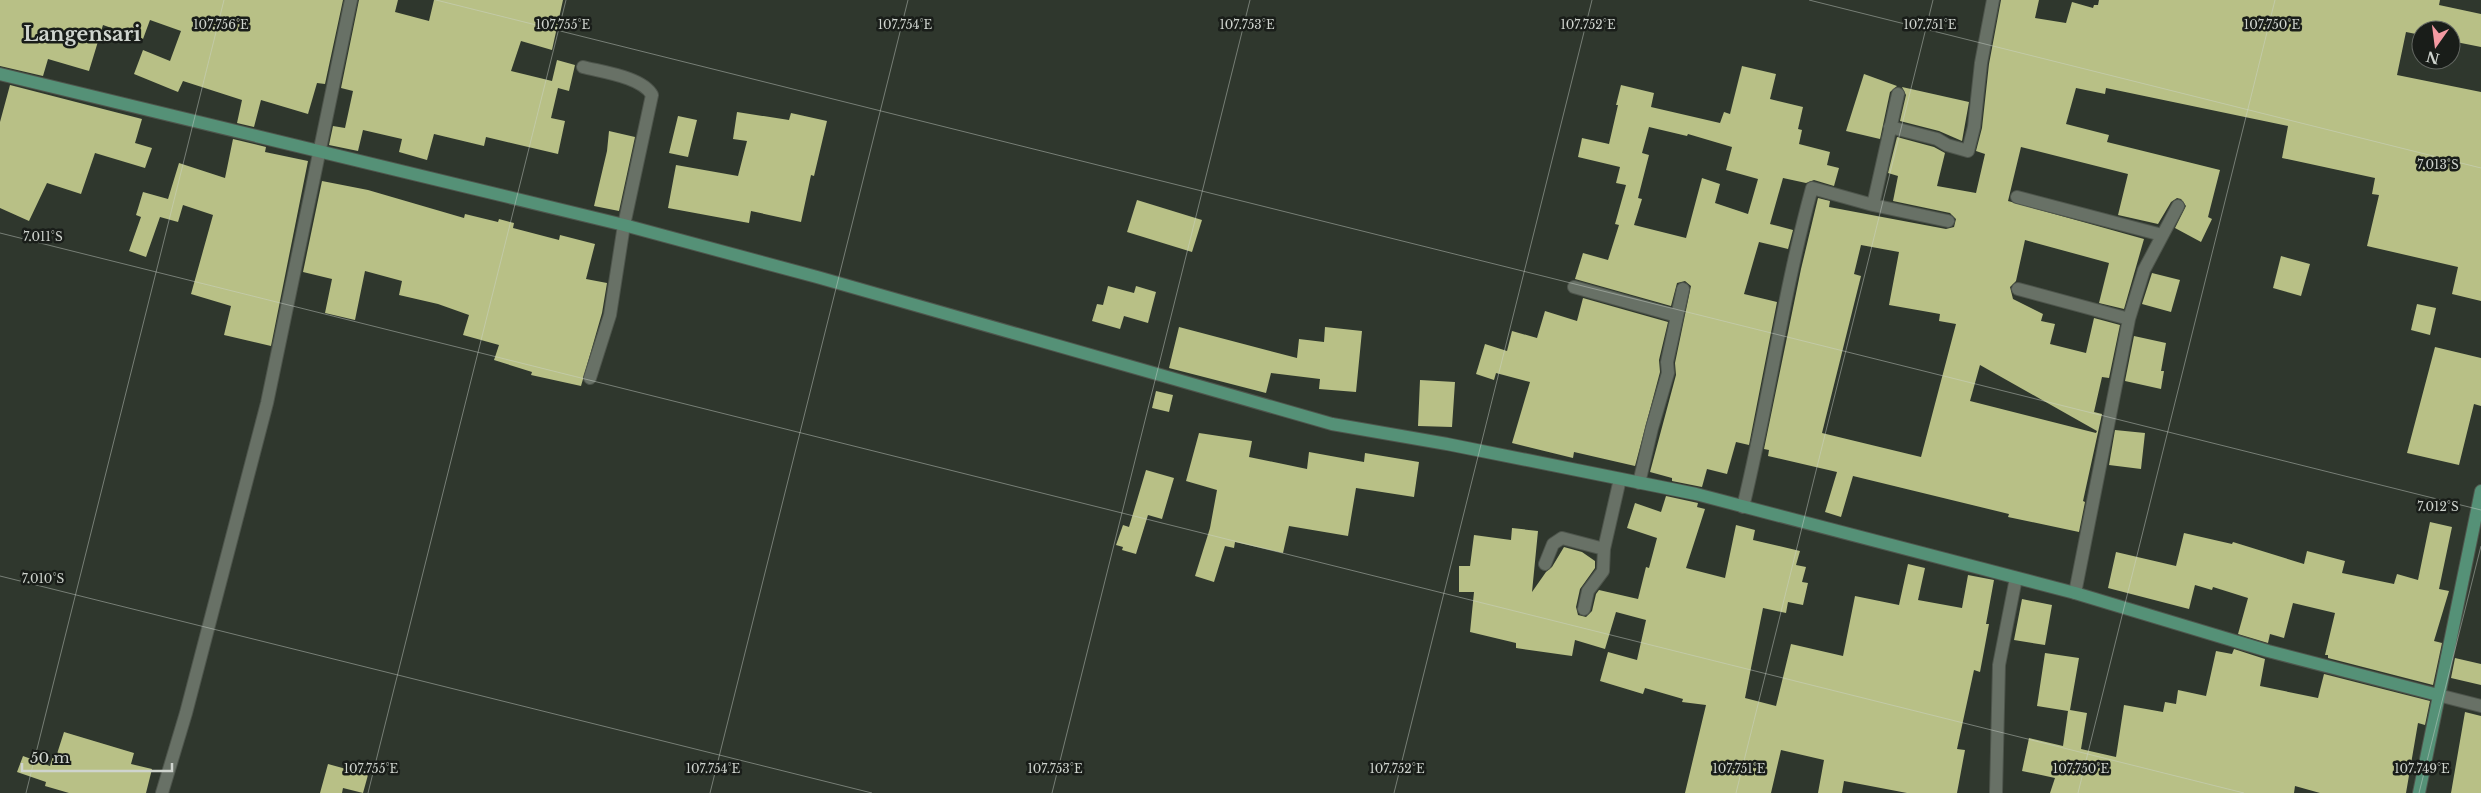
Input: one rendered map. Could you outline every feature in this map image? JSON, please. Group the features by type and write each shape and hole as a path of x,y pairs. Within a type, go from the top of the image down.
{"main road":[{"path":"0,74 624,226 817,277 1332,424 1447,444 1743,506 2075,593 2268,651 2438,695"},
{"path":"2419,793 2481,490"}],"street":[{"path":"162,793 186,713 267,403 351,0"},
{"path":"1890,127 1937,139 1947,145 1968,151 1974,128 1981,63 1993,0"},
{"path":"583,67 639,82 649,89 652,94 624,226 610,314 590,378"},
{"path":"1873,205 1898,94"},
{"path":"1743,506 1758,444 1794,252 1812,188 1873,205 1948,221"},
{"path":"2017,197 2162,235"},
{"path":"2075,593 2129,319 2144,270 2178,206"},
{"path":"1574,287 1677,316"},
{"path":"1639,483 1652,428 1668,374 1667,362 1684,289"},
{"path":"2018,289 2129,319"},
{"path":"1584,610 1588,591 1603,571 1604,549 1620,479"},
{"path":"1545,564 1553,544 1562,538 1604,549"},
{"path":"1996,793 1999,665 2016,578"},
{"path":"2438,695 2481,706"}],"building":[{"path":"0,0 343,0 325,84 317,83 308,114 261,100 254,127 237,123 242,100 183,81 178,92 134,74 143,50 170,61 181,31 150,20 143,39 103,25 89,71 48,59 43,76 0,66"},
{"path":"359,0 398,0 395,12 429,21 434,0 563,0 552,50 521,41 511,71 552,81 557,60 575,65 569,91 558,88 551,118 565,121 558,154 486,137 484,146 434,134 427,160 399,152 402,139 363,130 358,151 329,145 333,126 345,128 353,91 341,88"},
{"path":"2001,0 2039,0 2035,18 2066,23 2072,2 2093,8 2094,5 2098,5 2099,0 2440,0 2439,5 2481,14 2481,47 2461,43 2461,20 2411,20 2411,33 2406,32 2397,75 2481,92 2481,301 2452,294 2458,267 2367,246 2379,195 2372,194 2375,178 2282,158 2288,126 2106,88 2105,94 2076,88 2066,124 2109,135 2107,142 2220,170 2208,217 2212,219 2201,242 2175,228 2186,206 2181,199 2177,198 2171,202 2158,224 2118,215 2128,174 2021,147 2008,201 2144,239 2124,309 2099,303 2109,263 2025,240 2016,281 2010,287 2013,299 2043,314 2041,321 2055,324 2050,344 2086,353 2094,318 2120,325 2109,378 2102,377 2094,412 2102,414 2083,501 2085,502 2079,532 2008,517 2009,514 1853,476 1841,517 1825,512 1837,472 1768,456 1769,450 1764,449 1801,269 1818,198 1830,201 1829,207 1946,229 1954,227 1956,219 1950,213 1893,201 1898,176 1888,173 1897,137 1934,147 1945,153 1937,186 1976,193 1985,154 1976,151 1982,128 1989,64","holes":["1861,245 1899,252 1889,305 1940,314 1939,321 1956,324 1921,457 1822,433 1861,276 1854,274","1980,365 2097,431 2096,433 1970,401"]},
{"path":"1742,66 1776,74 1770,99 1803,107 1798,129 1802,130 1799,144 1830,152 1827,165 1839,168 1834,186 1814,180 1806,183 1783,178 1770,224 1793,230 1788,249 1759,242 1744,294 1777,302 1749,445 1736,442 1727,474 1707,469 1702,487 1672,481 1672,478 1650,472 1676,375 1675,363 1691,286 1685,281 1677,283 1671,306 1575,279 1583,253 1608,260 1619,225 1615,224 1626,185 1616,183 1620,167 1578,157 1582,138 1609,144 1621,85 1654,93 1651,107 1720,123 1724,112 1730,114","holes":["1649,127 1687,136 1688,134 1732,147 1726,170 1758,179 1748,214 1715,203 1720,184 1702,178 1686,238 1634,225 1642,199 1638,198 1649,155 1642,153"]},
{"path":"1864,74 1897,86 1890,92 1880,139 1846,131"},
{"path":"10,85 142,119 135,143 152,148 145,168 95,153 81,194 47,183 29,221 0,208 0,122"},
{"path":"1902,87 1969,102 1962,141 1939,131 1900,121 1906,95"},
{"path":"737,112 789,120 791,113 827,121 814,176 811,175 801,222 751,211 749,223 668,208 676,165 738,176 747,141 733,139"},
{"path":"678,116 697,120 688,157 669,153"},
{"path":"609,131 635,137 619,211 594,206 607,151"},
{"path":"233,139 266,147 265,152 308,161 271,346 224,335 231,306 191,294 213,215 183,205 178,222 160,217 146,257 129,251 141,217 136,215 143,192 168,199 179,163 225,178"},
{"path":"322,181 368,190 464,218 465,214 498,222 499,219 514,223 513,228 559,240 560,235 595,244 586,279 607,283 602,313 581,386 531,375 532,372 494,360 499,345 463,335 469,315 438,304 399,295 402,281 365,271 355,320 325,313 332,279 303,272"},
{"path":"1137,200 1202,220 1192,252 1127,232"},
{"path":"2281,256 2310,264 2301,296 2273,288"},
{"path":"2152,273 2180,280 2171,312 2142,304"},
{"path":"1108,286 1134,293 1136,286 1156,292 1148,323 1124,316 1120,329 1092,321 1097,304 1103,305"},
{"path":"1583,298 1668,322 1659,360 1660,372 1635,466 1574,452 1573,458 1512,443 1530,382 1496,373 1494,380 1476,374 1485,344 1507,351 1512,331 1537,338 1545,311 1577,321"},
{"path":"2417,304 2436,308 2430,335 2411,330"},
{"path":"1179,327 1297,358 1299,339 1324,342 1325,327 1362,331 1356,392 1319,389 1320,379 1271,373 1266,393 1169,368"},
{"path":"2134,336 2166,343 2161,371 2164,371 2161,389 2125,381"},
{"path":"2435,347 2481,358 2481,406 2474,404 2459,465 2407,453"},
{"path":"1420,380 1455,382 1452,427 1418,426"},
{"path":"1156,391 1173,395 1169,412 1152,408"},
{"path":"2115,430 2145,433 2141,469 2109,465"},
{"path":"1199,433 1252,441 1249,457 1307,469 1309,452 1364,462 1365,453 1419,462 1414,497 1356,488 1348,536 1289,526 1283,553 1235,542 1234,548 1225,546 1214,582 1195,576 1210,528 1217,490 1186,481"},
{"path":"1146,470 1174,478 1162,519 1148,515 1136,554 1122,550 1123,547 1116,545 1123,525 1129,527"},
{"path":"1666,496 1698,503 1697,507 1705,509 1686,568 1725,578 1736,525 1755,530 1753,540 1800,551 1796,565 1806,567 1802,582 1808,583 1803,605 1788,602 1786,613 1763,608 1745,698 1776,706 1791,644 1843,656 1855,596 1899,605 1908,564 1925,568 1918,600 1962,608 1968,575 1994,580 1986,624 1989,624 1980,672 1974,670 1957,749 1965,750 1957,793 1907,793 1844,781 1842,793 1818,793 1824,760 1781,750 1771,793 1685,793 1706,705 1682,702 1683,699 1645,688 1643,694 1600,681 1608,652 1637,660 1646,620 1616,612 1605,649 1575,640 1572,656 1516,648 1516,643 1470,632 1474,592 1459,592 1459,566 1470,566 1474,535 1511,540 1512,528 1538,531 1532,592 1546,572 1552,567 1564,547 1582,552 1595,561 1595,568 1580,589 1576,607 1578,615 1586,617 1592,611 1596,594 1599,590 1638,599 1646,567 1649,568 1657,538 1627,528 1635,503 1661,512"},
{"path":"2430,522 2452,527 2439,589 2449,591 2434,641 2442,643 2433,685 2328,658 2328,655 2325,655 2335,613 2293,603 2284,638 2270,634 2268,643 2238,634 2248,598 2213,587 2212,590 2195,585 2189,609 2108,588 2116,552 2176,566 2184,533 2232,544 2233,542 2304,564 2307,551 2345,561 2342,573 2394,584 2397,574 2418,580"},
{"path":"2022,599 2052,605 2045,645 2014,640"},
{"path":"2234,649 2265,659 2260,686 2318,698 2324,674 2430,701 2425,725 2418,723 2406,793 2320,793 2295,786 2294,793 2050,793 2055,778 2022,771 2029,738 2063,746 2068,711 2037,706 2045,653 2079,658 2070,710 2087,713 2081,749 2116,757 2124,705 2163,712 2165,702 2176,704 2178,690 2206,696 2216,651 2232,654"},
{"path":"2455,658 2481,664 2481,685 2451,678"},
{"path":"2465,712 2481,716 2481,793 2451,793"},
{"path":"64,732 134,753 131,764 152,769 146,793 69,793 45,786 46,782 17,772 23,756 50,766 53,756 56,757"},
{"path":"328,764 368,775 363,793 343,788 342,793 320,793"}],"district":[{"name":"Langensari","path":"82,34"}]}
